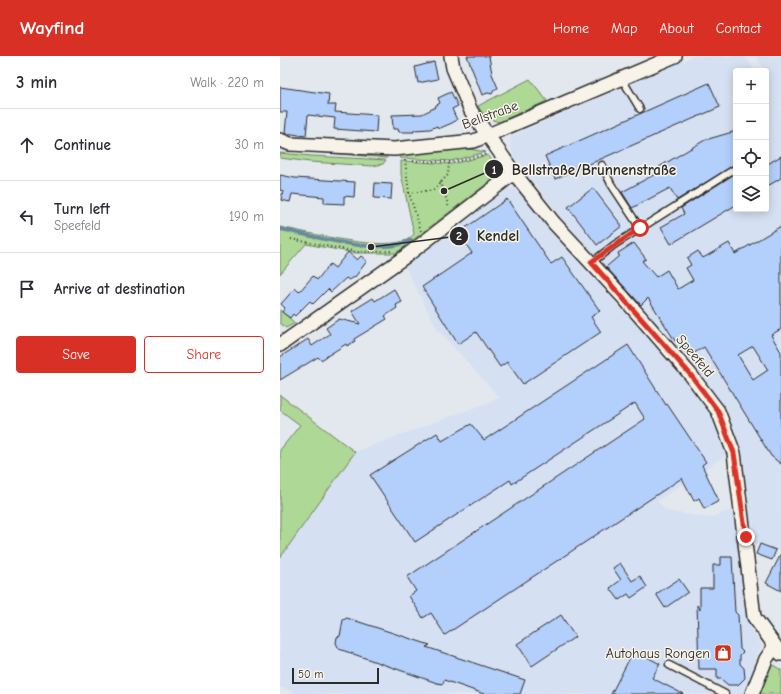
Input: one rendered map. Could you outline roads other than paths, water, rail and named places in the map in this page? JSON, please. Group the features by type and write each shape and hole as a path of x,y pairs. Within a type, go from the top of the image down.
{"street":[{"name":"Speefeld","path":"451,56 453,68 471,111 514,173 554,223 591,262 690,374 718,411 734,453 754,617 779,648 766,659 752,694"},
{"name":"Bellstraße","path":"280,140 290,144 394,149 474,141 675,56"},
{"path":"280,345 406,256 424,240 514,173"}],"lane":[{"path":"622,79 640,109"},
{"path":"602,165 611,184 640,228"},
{"path":"591,262 640,228 733,170"},
{"path":"669,665 725,694"}],"waterway":[{"path":"280,229 347,244 366,246 398,245 411,240"}],"place":[{"name":"Bellstraße/Brunnenstraße","path":"444,191"},
{"name":"Kendel","path":"371,247"},
{"name":"Autohaus Rongen","path":"723,653"}]}
